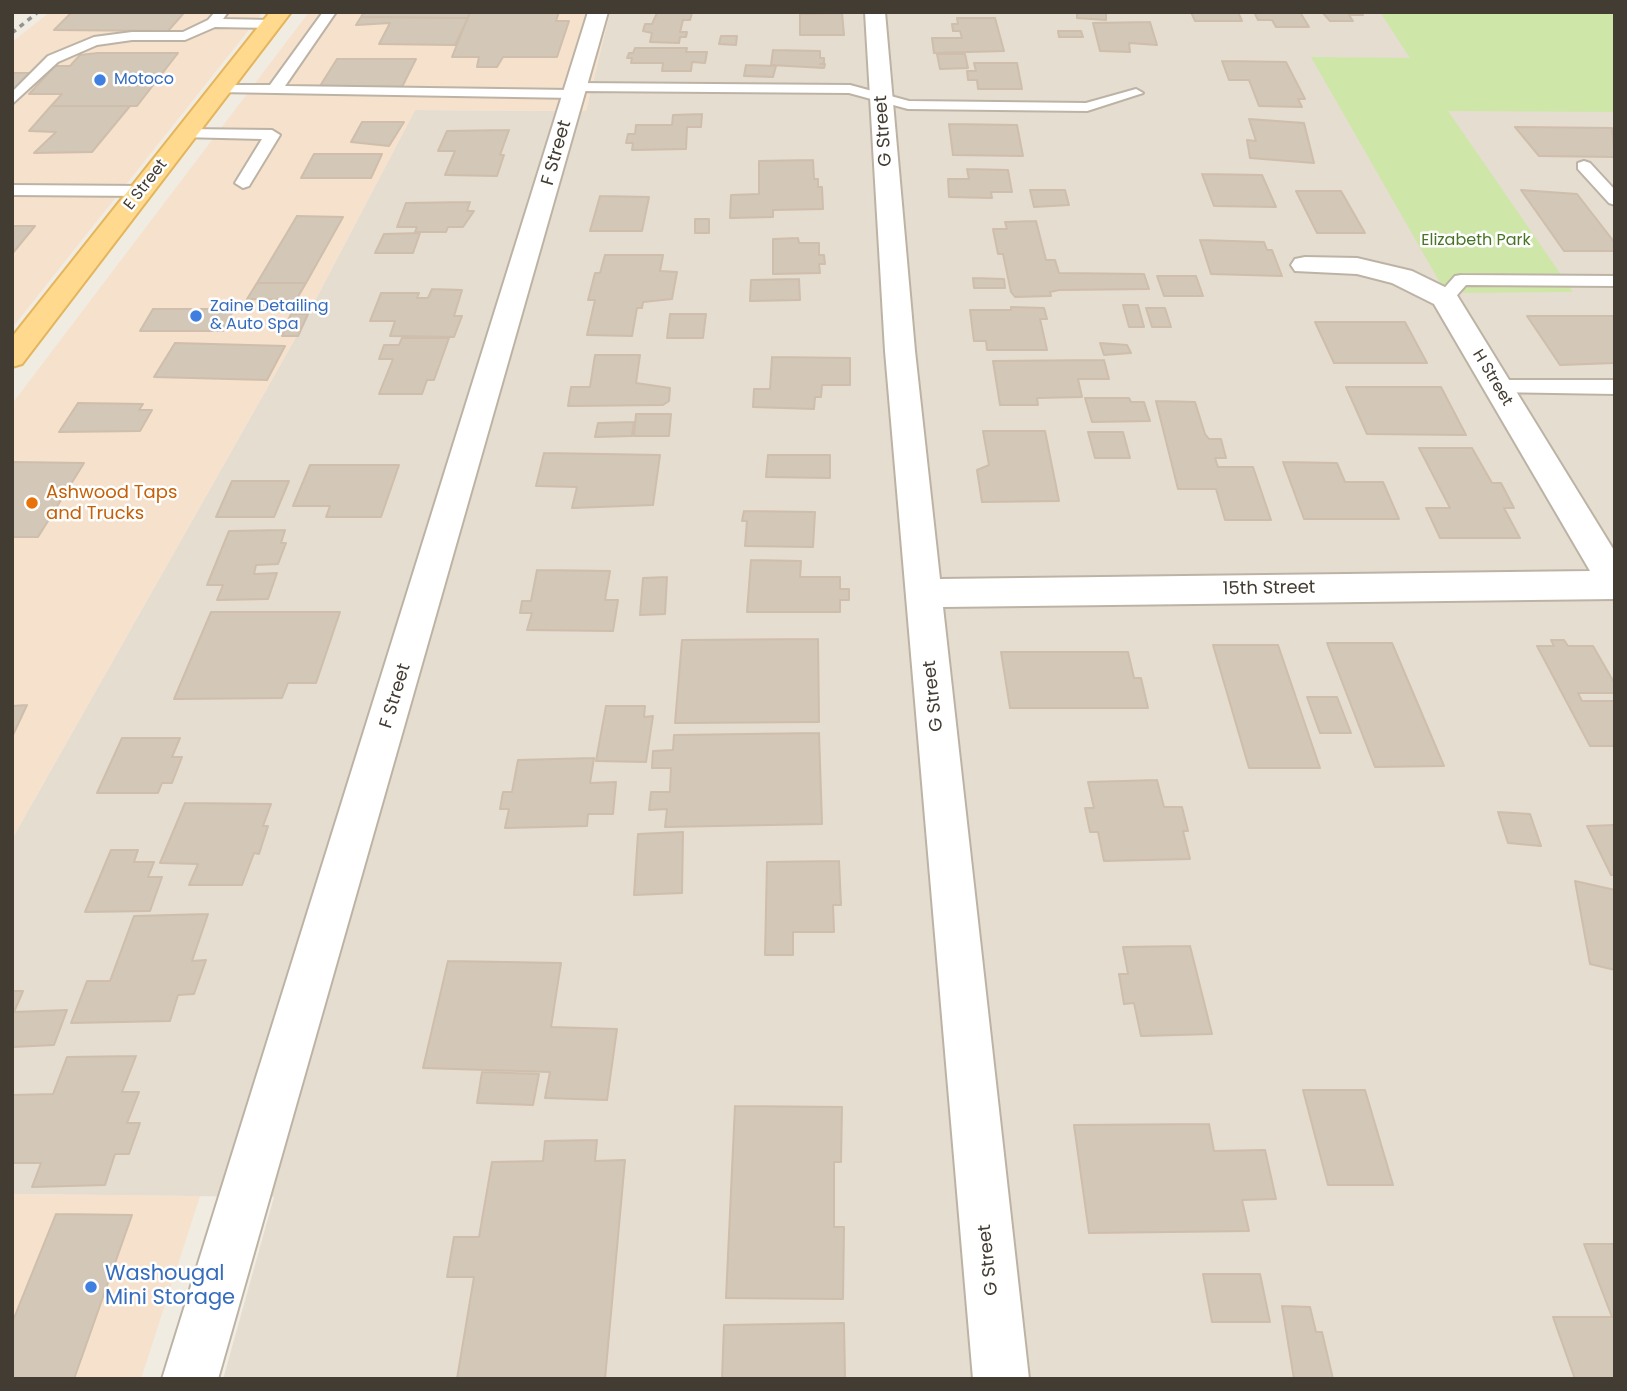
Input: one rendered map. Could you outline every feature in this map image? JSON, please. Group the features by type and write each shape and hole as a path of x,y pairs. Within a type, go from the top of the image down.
{"main road":[{"name":"E Street","path":"12,357 276,18"}],"street":[{"name":"F Street","path":"190,1379 598,12"},
{"name":"G Street","path":"875,12 900,351 1001,1379"},
{"path":"1305,265 1357,266 1402,277 1445,298"},
{"name":"H Street","path":"1445,298 1615,584"},
{"name":"15th Street","path":"923,593 1615,584"}],"lane":[{"path":"275,89 330,12"},
{"path":"12,100 53,59 93,41 132,36 185,36 218,18 276,18"},
{"path":"221,89 850,89 908,105 1087,107 1136,93"},
{"path":"186,134 272,135 243,183"},
{"path":"1584,166 1615,200"},
{"path":"12,190 142,191"},
{"path":"1445,298 1461,280 1615,281"},
{"path":"1498,387 1615,387"}],"shaded area":[{"path":"50,12 263,12 12,328 12,42"},
{"path":"309,12 610,12 586,111 415,110 296,337 12,839 12,404"},
{"path":"610,12 1615,12 1615,1379 223,1379 274,1197 12,1194 12,839 296,337 415,110 586,111"},
{"name":"Washougal Mini Storage","path":"12,1194 200,1196 141,1379 12,1379"}],"green space":[{"name":"Elizabeth Park","path":"1380,12 1615,12 1615,112 1448,111 1573,292 1446,293 1311,57 1410,58"}],"building":[{"path":"72,12 183,14 168,31 54,30"},
{"path":"364,12 470,12 468,18 361,17"},
{"path":"470,12 559,12 556,21 569,21 557,57 503,57 497,67 477,67 479,57 452,57"},
{"path":"1077,12 1106,13 1106,20 1077,18"},
{"path":"1191,12 1238,12 1242,21 1195,21"},
{"path":"1254,12 1300,12 1309,27 1276,27 1272,20 1258,20"},
{"path":"1322,12 1361,12 1363,15 1349,15 1353,21 1330,21"},
{"path":"657,13 692,13 690,20 683,20 680,32 687,32 686,37 680,37 679,43 650,42 652,33 643,31 645,24 652,24"},
{"path":"842,13 844,35 800,35 800,14"},
{"path":"361,17 468,18 455,45 379,44 390,23 356,25"},
{"path":"957,18 995,18 1004,51 934,53 932,38 962,38 960,31 953,31 952,24 958,24"},
{"path":"1150,22 1157,45 1129,43 1130,52 1100,51 1093,23"},
{"path":"1058,31 1081,31 1083,37 1059,37"},
{"path":"721,36 737,36 736,45 719,44"},
{"path":"635,48 687,48 686,52 707,52 705,63 692,62 691,71 662,71 663,63 631,63 632,58 627,58"},
{"path":"773,50 820,51 820,58 824,58 824,63 820,64 825,64 824,68 771,65"},
{"name":"Motoco","path":"178,53 137,106 51,106 62,94 29,94 55,66 70,66 80,55"},
{"path":"937,54 965,54 968,68 940,69"},
{"path":"337,59 416,59 402,87 320,86"},
{"path":"1222,61 1286,62 1305,99 1298,99 1302,107 1259,106 1249,80 1229,80"},
{"path":"974,63 1017,63 1022,89 978,89 977,80 968,80 967,71 976,71"},
{"path":"746,65 776,66 773,77 744,76"},
{"path":"30,73 12,93 12,75"},
{"path":"51,106 130,106 92,152 34,153 56,132 29,131"},
{"path":"702,114 701,127 687,127 686,149 632,150 633,143 626,143 628,134 635,134 636,125 672,125 673,115"},
{"path":"1249,119 1304,123 1314,163 1250,158 1247,140 1256,141"},
{"path":"362,122 404,122 389,146 351,142"},
{"path":"949,124 1017,125 1023,156 953,155"},
{"path":"1515,127 1612,128 1615,157 1539,156"},
{"path":"509,130 500,155 504,155 497,176 445,175 455,151 438,151 447,131"},
{"path":"314,154 382,154 371,178 301,178"},
{"path":"813,160 814,179 818,179 818,187 822,187 823,209 773,210 773,217 730,218 731,195 759,194 759,161"},
{"path":"967,169 1008,170 1012,192 991,192 992,198 949,197 948,179 969,179"},
{"path":"1202,174 1262,175 1276,207 1214,206"},
{"path":"1030,190 1065,190 1069,205 1034,207"},
{"path":"1521,190 1577,194 1615,243 1615,251 1564,251"},
{"path":"1296,191 1341,191 1365,233 1317,233"},
{"path":"600,196 649,197 642,231 590,231"},
{"path":"470,202 467,211 474,211 463,227 448,227 446,232 415,232 417,227 397,227 406,203"},
{"path":"297,216 343,217 306,283 257,283"},
{"path":"695,219 709,219 709,233 695,233"},
{"path":"1036,221 1046,260 1055,260 1059,273 1144,274 1149,289 1059,290 1050,292 1051,296 1015,297 1011,292 1003,254 998,254 993,229 1007,229 1005,222"},
{"path":"12,226 35,226 12,254"},
{"path":"420,233 413,253 375,253 384,234"},
{"path":"798,238 799,243 819,243 819,255 824,255 825,264 819,264 820,273 773,274 773,239"},
{"path":"1200,240 1264,242 1267,250 1272,250 1282,276 1211,274"},
{"path":"605,255 663,255 660,271 677,272 672,299 643,302 642,308 637,308 632,336 587,335 595,300 588,300 595,273 600,273"},
{"path":"1157,276 1196,276 1203,296 1164,296"},
{"path":"973,278 1004,279 1005,288 974,288"},
{"path":"799,279 800,300 750,301 751,280"},
{"path":"257,283 306,283 296,300 247,299"},
{"path":"432,289 462,290 454,316 462,316 454,337 390,336 395,321 370,321 381,293 419,293 417,298 428,298"},
{"path":"1123,305 1138,305 1144,327 1129,327"},
{"path":"1011,307 1044,308 1047,319 1040,319 1047,350 987,350 986,341 974,341 970,310 1011,310"},
{"path":"1146,308 1165,308 1171,327 1152,327"},
{"path":"153,309 234,309 223,331 140,331"},
{"path":"291,314 308,314 298,336 282,336"},
{"path":"670,314 706,314 703,338 667,338"},
{"path":"1527,316 1615,316 1615,363 1560,365"},
{"path":"1315,322 1405,322 1427,363 1334,363"},
{"path":"402,338 449,338 434,380 427,380 422,394 379,394 393,359 379,359 384,345 399,345"},
{"path":"175,343 285,346 267,380 154,377"},
{"path":"1100,343 1127,345 1131,353 1104,355"},
{"path":"595,355 640,355 636,383 670,388 669,401 663,405 568,406 571,387 590,387"},
{"path":"772,357 850,358 850,385 822,385 821,397 815,397 814,409 753,407 754,389 770,389"},
{"path":"1104,360 1109,379 1078,379 1082,397 1037,398 1038,405 1000,405 993,361"},
{"path":"1346,387 1441,387 1466,435 1367,434"},
{"path":"1085,398 1129,398 1131,402 1144,402 1150,421 1092,422"},
{"path":"1156,401 1195,402 1205,434 1209,439 1221,439 1226,458 1215,458 1218,467 1253,467 1271,520 1225,520 1216,489 1178,489"},
{"path":"78,403 143,404 139,410 152,410 140,431 59,432"},
{"path":"636,414 671,414 669,436 634,436"},
{"path":"634,422 632,436 595,437 598,423"},
{"path":"983,431 1045,431 1059,501 982,502 977,470 989,465"},
{"path":"1088,432 1123,432 1130,458 1095,458"},
{"path":"1419,448 1472,448 1492,483 1501,483 1514,508 1504,508 1520,538 1440,538 1426,508 1450,508"},
{"path":"544,453 660,455 653,505 572,508 577,487 536,486"},
{"path":"768,455 830,455 830,478 766,477"},
{"path":"12,462 84,463 38,537 12,537"},
{"path":"1283,462 1337,463 1345,482 1383,482 1399,519 1304,519"},
{"path":"310,465 399,465 381,517 326,517 330,506 293,506"},
{"path":"232,481 289,481 274,517 216,517"},
{"path":"744,511 815,512 813,547 745,546 747,521 742,521"},
{"path":"285,530 281,543 286,543 278,564 256,565 254,574 277,573 268,599 217,600 223,585 207,585 229,531"},
{"path":"751,560 801,561 800,577 840,577 840,589 849,589 849,600 840,600 840,612 747,612"},
{"path":"537,570 610,571 605,600 618,600 613,631 527,630 532,613 520,613 522,601 531,601"},
{"path":"667,577 665,614 640,615 643,578"},
{"path":"211,612 340,612 316,683 288,683 282,698 174,699"},
{"path":"818,639 819,722 675,723 682,640"},
{"path":"1551,640 1564,640 1568,646 1593,646 1615,684 1615,693 1578,693 1582,701 1615,701 1615,746 1590,746 1537,646 1554,646"},
{"path":"1327,643 1392,643 1444,766 1375,767"},
{"path":"1213,645 1278,645 1320,768 1249,768"},
{"path":"1001,652 1128,652 1134,678 1141,678 1148,708 1010,708"},
{"path":"1307,697 1337,697 1351,733 1320,733"},
{"path":"27,705 12,737 12,706"},
{"path":"606,706 645,706 644,717 653,716 646,762 596,761"},
{"path":"819,733 822,824 665,827 667,809 649,810 651,792 670,792 671,768 652,768 653,751 673,750 674,735"},
{"path":"122,738 180,738 172,757 182,757 172,783 162,783 158,793 97,793"},
{"path":"594,758 590,783 616,782 613,814 588,814 587,826 505,828 509,809 500,809 503,792 512,792 518,760"},
{"path":"1157,780 1164,807 1182,807 1188,831 1183,831 1190,859 1104,861 1098,832 1090,832 1085,808 1094,808 1088,782"},
{"path":"185,803 271,804 263,826 268,826 259,854 254,853 242,885 189,885 198,864 160,863"},
{"path":"1498,812 1530,814 1541,846 1508,843"},
{"path":"1615,825 1615,875 1611,875 1587,826"},
{"path":"683,832 682,893 634,895 638,834"},
{"path":"111,850 138,850 134,862 154,862 148,877 162,877 150,911 85,912"},
{"path":"839,861 841,905 833,905 834,932 793,932 793,955 765,955 767,862"},
{"path":"1575,881 1615,890 1615,970 1590,964"},
{"path":"208,914 192,961 206,960 194,994 178,995 170,1021 71,1023 87,981 110,981 134,916"},
{"path":"1190,946 1212,1034 1141,1036 1134,1003 1124,1004 1119,974 1128,974 1123,947"},
{"path":"448,961 561,963 551,1027 617,1029 607,1100 545,1098 550,1072 423,1068"},
{"path":"12,991 23,991 14,1012 67,1010 54,1045 12,1047"},
{"path":"136,1056 122,1092 139,1092 127,1123 140,1123 129,1154 115,1154 105,1185 32,1187 41,1163 12,1163 12,1095 53,1094 67,1057"},
{"path":"482,1072 539,1074 533,1105 477,1103"},
{"path":"1303,1090 1365,1090 1393,1185 1328,1185"},
{"path":"735,1106 842,1107 841,1162 834,1162 834,1227 844,1227 843,1299 726,1298"},
{"path":"1209,1124 1214,1151 1265,1150 1276,1199 1242,1200 1249,1231 1089,1233 1074,1125"},
{"path":"597,1140 595,1161 625,1160 605,1379 457,1379 474,1277 447,1277 454,1237 479,1237 492,1162 543,1161 545,1141"},
{"path":"56,1214 132,1215 74,1379 12,1379 12,1323"},
{"path":"1584,1244 1615,1244 1615,1379 1575,1379 1553,1317 1612,1317"},
{"path":"1203,1274 1260,1274 1270,1322 1212,1322"},
{"path":"1282,1306 1310,1307 1316,1332 1322,1332 1333,1379 1294,1379"},
{"path":"844,1323 845,1379 722,1379 724,1325"}],"railway":[{"path":"12,33 38,12"}],"place":[{"name":"Motoco","path":"100,80"},
{"name":"Zaine Detailing & Auto Spa","path":"196,316"},
{"name":"Ashwood Taps and Trucks","path":"32,503"},
{"name":"Washougal Mini Storage","path":"91,1287"}]}
